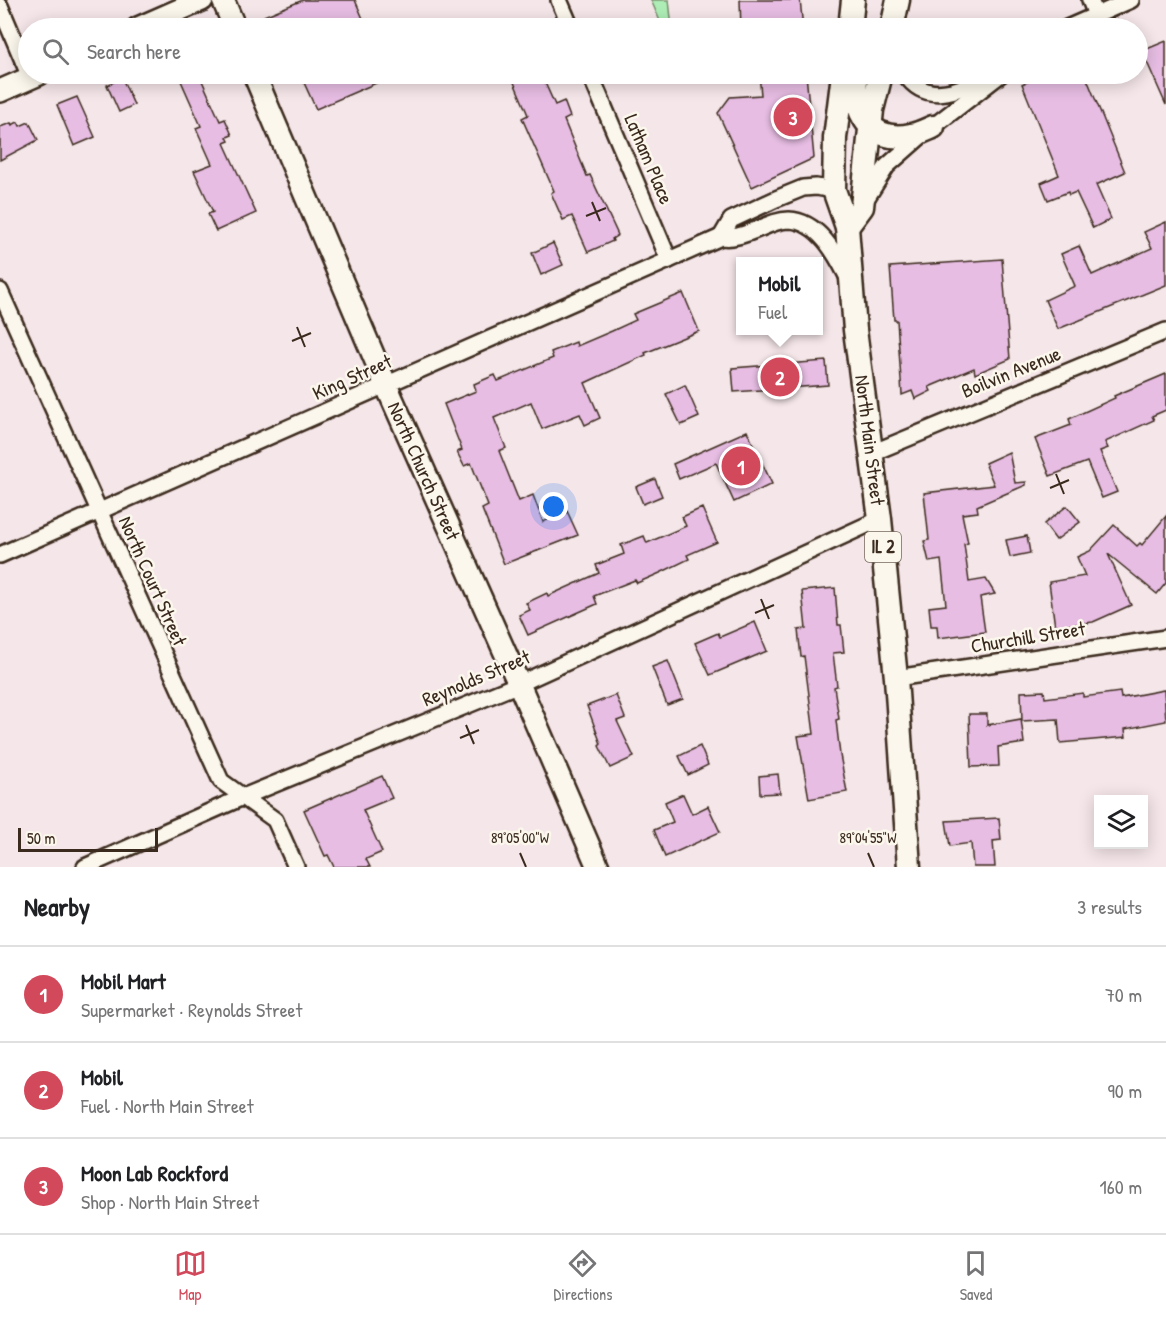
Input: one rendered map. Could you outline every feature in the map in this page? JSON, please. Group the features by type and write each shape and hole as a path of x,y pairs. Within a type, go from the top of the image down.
{"main road":[{"name":"North Main Street","path":"842,84 835,138 834,190 847,227 855,330 880,519 896,678 909,867"},
{"path":"855,84 857,102 870,128 882,135 912,135 933,127"},
{"path":"847,227 862,207 870,128 879,84"}],"street":[{"path":"161,18 202,0"},
{"path":"223,0 231,18"},
{"path":"559,0 567,18"},
{"path":"1090,0 1096,15"},
{"path":"1089,18 1131,0"},
{"path":"0,6 18,43"},
{"path":"0,91 18,83"},
{"name":"North Church Street","path":"258,84 386,385 598,867"},
{"name":"Latham Place","path":"594,84 669,260"},
{"path":"913,84 926,92 939,94 971,84"},
{"path":"862,207 887,166 987,84"},
{"name":"King Street","path":"721,237 731,220 776,199 803,188 816,187 834,190"},
{"name":"King Street","path":"0,555 721,237 734,238 776,222 798,221 825,240 852,288"},
{"name":"North Court Street","path":"0,291 221,781 275,820 296,867"},
{"name":"Boilvin Avenue","path":"872,453 1166,331"},
{"name":"Reynolds Street","path":"85,867 243,797 519,684 880,519"},
{"name":"Churchill Street","path":"896,678 1166,638"}],"green space":[{"path":"651,0 669,0 671,18 659,18"}],"building":[{"path":"303,0 355,0 363,18 265,18 264,16"},
{"path":"740,0 800,0 802,18 741,18"},
{"path":"1166,41 1166,105 1148,64 1148,48"},
{"path":"125,84 134,105 119,112 107,85"},
{"path":"182,84 203,84 220,121 225,119 232,135 227,137 229,141 224,143 256,213 216,231 208,214 213,212 194,171 212,164 196,128 201,126"},
{"path":"305,84 374,84 316,109"},
{"path":"515,84 546,84 555,105 564,101 570,117 564,120 587,176 590,175 618,235 612,239 613,241 588,252 572,216 563,220 551,193 554,191 522,118 528,115"},
{"path":"760,84 807,84 814,158 752,187 718,113 730,97 761,95"},
{"path":"1022,84 1089,84 1125,172 1096,185 1111,219 1093,228 1076,192 1069,195 1068,192 1048,200 1041,183 1059,175"},
{"path":"77,97 95,137 74,146 57,105"},
{"path":"18,122 20,126 29,122 38,140 0,160 0,127"},
{"path":"1166,222 1166,285 1058,329 1045,300 1075,286 1061,254 1079,246 1092,275 1152,248 1144,232"},
{"path":"553,243 563,265 541,275 532,253"},
{"path":"1002,259 1010,359 975,374 974,368 929,387 931,391 915,399 912,391 902,395 897,320 894,320 890,267"},
{"path":"683,293 699,331 645,353 646,355 585,383 600,418 585,425 580,414 542,429 531,402 494,418 506,448 499,451 519,501 533,495 543,522 567,511 578,535 504,564 482,509 488,506 471,463 464,466 457,452 462,450 444,404 476,391 474,384 495,375 498,381 553,358 551,352 576,342 577,346 612,331 636,320 633,314"},
{"path":"826,361 828,385 734,392 732,368"},
{"path":"1166,374 1166,410 1152,416 1154,420 1105,442 1108,448 1100,451 1117,492 1102,498 1087,462 1050,476 1035,439 1071,425 1069,419 1115,398 1114,396"},
{"path":"685,385 699,417 681,425 666,394"},
{"path":"747,431 772,484 734,502 716,463 679,479 673,464"},
{"path":"1009,452 1015,483 1026,482 1026,485 977,506 978,512 962,514 968,543 964,544 969,582 986,579 995,594 980,597 985,632 938,638 937,626 931,626 929,607 946,605 941,560 929,562 924,541 929,540 924,493 994,485 985,463"},
{"path":"655,479 662,496 643,504 636,487"},
{"path":"1067,506 1080,522 1056,540 1044,524"},
{"path":"702,508 717,542 687,555 689,559 660,573 637,583 635,580 594,596 597,604 528,635 519,615 530,610 526,603 547,593 548,596 599,573 596,565 624,554 621,545 644,536 647,543 686,526 682,517"},
{"path":"1166,516 1166,583 1157,594 1108,554 1131,605 1093,622 1055,627 1049,582 1085,576 1077,557 1090,551 1114,525 1137,546 1140,543 1142,545"},
{"path":"1027,536 1030,553 1010,557 1006,540"},
{"path":"835,588 838,625 841,625 844,652 833,653 837,686 834,687 839,719 836,720 840,755 847,792 809,799 798,736 814,734 804,656 801,657 798,630 806,629 802,591"},
{"path":"755,622 767,651 710,675 695,643 718,633 720,637"},
{"path":"668,661 683,699 667,705 652,667"},
{"path":"1164,690 1166,721 1125,729 1126,737 1060,743 1058,719 1022,721 1021,692 1044,691 1045,698 1083,693 1083,697 1120,692 1121,698"},
{"path":"616,695 625,718 617,721 634,757 610,768 599,746 601,744 587,706"},
{"path":"969,714 987,714 987,725 1021,719 1024,743 998,747 999,766 971,767"},
{"path":"700,746 708,765 688,775 679,756"},
{"path":"778,774 780,793 760,794 759,776"},
{"path":"382,776 392,798 363,810 382,852 366,859 370,867 334,867 328,855 325,856 304,810"},
{"path":"683,794 692,814 708,806 720,832 665,857 654,830 673,822 665,802"},
{"path":"999,818 1001,840 993,841 995,867 973,867 971,843 950,846 946,821"}],"place":[{"name":"Moon Lab Rockford","path":"793,117"},
{"name":"Mobil","path":"780,377"},
{"name":"Mobil Mart","path":"741,466"}]}
